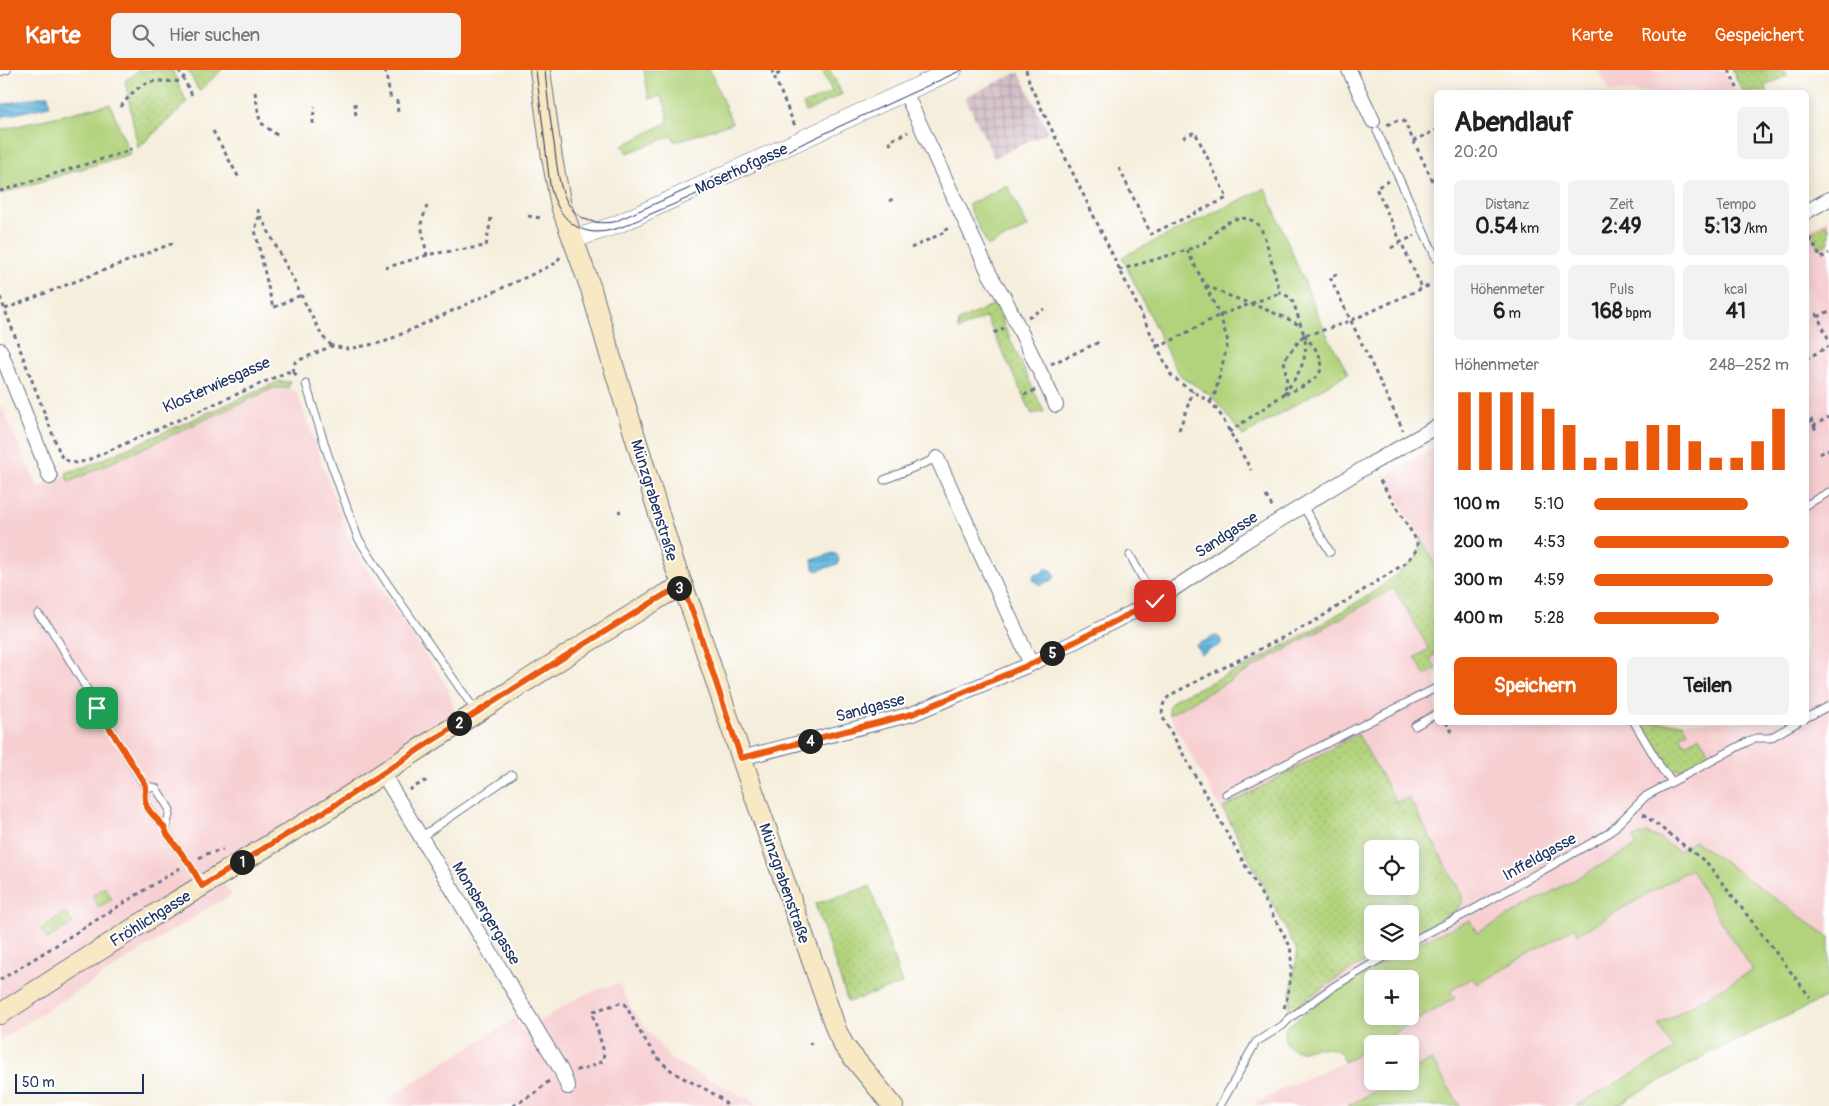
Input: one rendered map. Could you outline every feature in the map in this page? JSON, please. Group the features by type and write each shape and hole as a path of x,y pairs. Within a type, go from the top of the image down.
{"main road":[{"name":"Münzgrabenstraße","path":"540,70 556,184 561,206 591,289 615,373 682,586 693,613 741,758 837,1032 844,1046 893,1106"},
{"name":"Fröhlichgasse","path":"0,1014 202,886 301,826 477,712 682,586"}],"street":[{"path":"1349,70 1378,126"},
{"name":"Moserhofgasse","path":"574,239 616,225 905,92 946,71"},
{"path":"905,92 990,275 1005,299 1056,405"},
{"path":"1809,210 1829,199"},
{"path":"0,350 50,477"},
{"name":"Sandgasse","path":"741,758 912,714 1031,664 1155,601 1244,542 1369,465 1434,428"},
{"path":"937,458 1031,664"},
{"name":"Monsbergergasse","path":"383,774 561,1070 568,1088"}],"lane":[{"path":"0,72 7,70"},
{"path":"1378,126 1434,254"},
{"path":"306,384 328,455 358,538 477,712"},
{"path":"884,480 937,458"},
{"path":"1809,503 1829,492"},
{"path":"1303,506 1330,552"},
{"path":"1130,555 1155,601"},
{"path":"38,614 51,629 120,746 146,786 156,788 170,810 166,828 167,834 191,866 202,886"},
{"path":"1226,794 1434,689"},
{"path":"1809,716 1829,706"},
{"path":"1415,726 1434,715"},
{"path":"1636,725 1663,771 1672,781"},
{"name":"Inffeldgasse","path":"1419,937 1469,912 1609,833 1646,796 1672,781 1747,742 1756,738 1770,738 1793,725"},
{"path":"421,837 512,775"},
{"path":"146,786 144,794 147,806 152,816 166,828"},
{"path":"1220,1106 1256,1042 1282,1026 1333,987 1379,960"}],"path":[{"path":"179,70 193,97"},
{"path":"184,78 185,70"},
{"path":"385,70 391,100"},
{"path":"772,70 792,120"},
{"path":"1026,70 1030,85 1171,375 1210,402 1219,412 1251,470"},
{"path":"1728,70 1738,90"},
{"path":"774,76 780,73"},
{"path":"121,107 134,91 148,83 160,81 175,82 184,78"},
{"path":"255,92 260,122 278,136"},
{"path":"397,100 398,114"},
{"path":"355,103 356,119"},
{"path":"313,124 315,107"},
{"path":"1378,126 1395,121 1404,121 1434,183"},
{"path":"212,131 239,178"},
{"path":"891,146 889,141 911,131"},
{"path":"1413,141 1434,131"},
{"path":"1119,168 1151,234 1227,198 1195,132 1180,139"},
{"path":"0,191 128,151 132,148"},
{"path":"1391,180 1376,188 1422,288"},
{"path":"889,201 895,198"},
{"path":"427,206 421,224 427,256"},
{"path":"257,209 322,336 332,346"},
{"path":"260,215 255,230 273,308 302,295"},
{"path":"528,216 541,218"},
{"path":"385,268 427,256 486,246 491,218"},
{"path":"1119,270 1188,250 1204,243 1224,224 1235,219 1248,218 1260,226 1263,233 1280,293"},
{"path":"911,248 947,231 946,228"},
{"path":"1391,248 1424,232"},
{"path":"1809,237 1820,258 1829,253"},
{"path":"5,309 176,242"},
{"path":"1188,250 1220,315 1228,342 1215,394 1210,402"},
{"path":"293,372 295,362 332,346 348,349 384,342 556,263"},
{"path":"1337,274 1330,277 1404,432"},
{"path":"1205,284 1289,319 1301,326"},
{"path":"1283,394 1287,383 1284,360 1304,335 1325,331 1351,321 1431,285"},
{"path":"1157,346 1163,345 1220,315 1251,303 1280,293 1290,296 1306,345 1302,368 1283,394"},
{"name":"Klosterwiesgasse","path":"0,297 61,456 68,462 77,463 88,460 286,372 293,372 306,384"},
{"path":"1829,311 1817,315 1829,340"},
{"path":"1229,432 1283,394 1313,381 1321,372 1318,353 1304,335"},
{"path":"1064,359 1097,343 1095,339"},
{"path":"1809,357 1829,346"},
{"path":"1179,430 1193,391"},
{"path":"1809,428 1829,417"},
{"path":"1814,425 1810,419 1817,433"},
{"path":"1820,454 1829,448"},
{"path":"1272,1033 1273,1026 1280,1018 1288,999 1290,946 1163,718 1162,710 1164,701 1172,694 1295,633 1394,571 1412,557 1417,548 1417,541 1377,475 1373,472"},
{"path":"1448,725 1452,732"},
{"path":"417,785 425,780 427,784"},
{"path":"1635,807 1707,863 1810,997"},
{"path":"0,980 170,874"},
{"path":"512,1106 535,1093 561,1070 585,1069 603,1061 604,1052 594,1011 620,1003 625,1004 660,1062 675,1073 722,1099 728,1106"}],"shaded area":[{"path":"1598,70 1724,70 1734,90 1609,90"},
{"path":"1019,72 1048,132 994,158 965,97"},
{"path":"1829,218 1829,937 1695,841 1419,994 1419,970 1364,970 1364,1021 1334,1041 1298,948 1169,715 1177,703 1433,561 1385,477 1434,447 1434,725 1809,725 1809,229"},
{"path":"274,382 294,390 298,395 350,542 447,686 459,724 219,876 232,895 213,905 0,1040 0,403 38,487"},
{"path":"1691,869 1721,922 1753,970 1659,1025 1674,1050 1576,1106 1460,1106 1432,1060 1419,1067 1419,1035 1391,1035 1409,1025 1419,1025 1419,1019 1455,998 1450,991 1473,978 1478,984 1576,927 1578,934"},
{"path":"619,984 632,1010 670,1059 762,1106 388,1106 385,1100 514,1019 522,1032 576,999 600,988"},
{"path":"1364,1051 1364,1090 1377,1090 1348,1106 1254,1106 1283,1088 1344,1062"}],"green space":[{"path":"139,70 172,70 187,103 138,148 125,81"},
{"path":"188,70 222,70 199,91"},
{"path":"644,70 710,70 732,123 675,142 672,136 627,153 622,146 668,122 666,107 660,96 649,99"},
{"path":"824,70 830,70 842,94 806,112 803,105 832,92 823,72"},
{"path":"1732,70 1785,70 1787,76 1765,86 1767,90 1742,90"},
{"path":"110,104 130,154 0,194 0,130"},
{"path":"1007,185 1028,227 988,246 968,205"},
{"path":"1265,188 1325,331 1348,373 1243,436 1213,397 1181,376 1172,362 1122,257"},
{"path":"1827,223 1829,243 1819,248 1810,233"},
{"path":"996,303 1005,328 1044,412 1032,414 986,317 958,330 959,321"},
{"path":"280,381 290,382 288,388 274,388 69,482 66,476 67,472 88,466"},
{"path":"1420,537 1434,562 1434,655 1430,658 1434,670 1425,675 1415,657 1429,649 1394,588 1169,715 1168,707 1176,698 1251,664 1314,629 1375,591 1416,559 1420,550"},
{"path":"1641,725 1684,725 1688,731 1680,736 1685,744 1700,736 1710,755 1682,769 1670,769 1665,766"},
{"path":"1358,734 1396,802 1409,798 1462,895 1462,902 1457,909 1419,932 1419,905 1364,905 1364,960 1368,960 1337,978 1288,1013 1297,955 1296,949 1223,808"},
{"path":"1646,833 1660,839 1678,851 1695,841 1829,937 1829,996 1710,1053 1615,1106 1576,1106 1674,1050 1658,1025 1753,970 1721,922 1691,869 1578,934 1575,927 1478,984 1472,978 1450,991 1455,998 1419,1019 1419,970 1370,970 1387,960 1419,960 1419,942 1470,920 1477,933 1636,846 1633,838"},
{"path":"870,886 902,984 848,1002 815,904"},
{"path":"105,887 112,899 99,907 92,896"},
{"path":"65,912 73,923 47,939 41,929"},
{"path":"1364,974 1364,1025 1409,1025 1391,1035 1364,1035 1364,1051 1344,1062 1340,1052 1327,1048 1312,1048 1298,1051 1291,1048 1286,1042 1284,1035 1286,1027"},
{"path":"1432,1060 1460,1106 1348,1106 1377,1090 1419,1090 1419,1067"}],"water":[{"path":"48,95 50,106 0,117 0,105"},
{"path":"833,553 837,555 838,564 817,571 813,568 812,560"},
{"path":"1046,568 1053,571 1055,576 1041,585 1033,580 1034,574 1040,574"},
{"path":"1215,636 1219,637 1222,642 1220,645 1201,654 1196,645"}],"tram line":[{"path":"536,70 552,194 560,210 571,223 586,231 596,232 604,232 633,223 962,70"},
{"path":"545,70 551,125 561,187 566,200 573,210 583,218 596,222 614,222 737,167"}],"route":[{"path":"97,708 146,786 144,794 152,816 166,828 167,834 191,866 202,886 332,807 583,645 682,586 693,613 741,758 912,714 1031,664 1155,601"}]}
